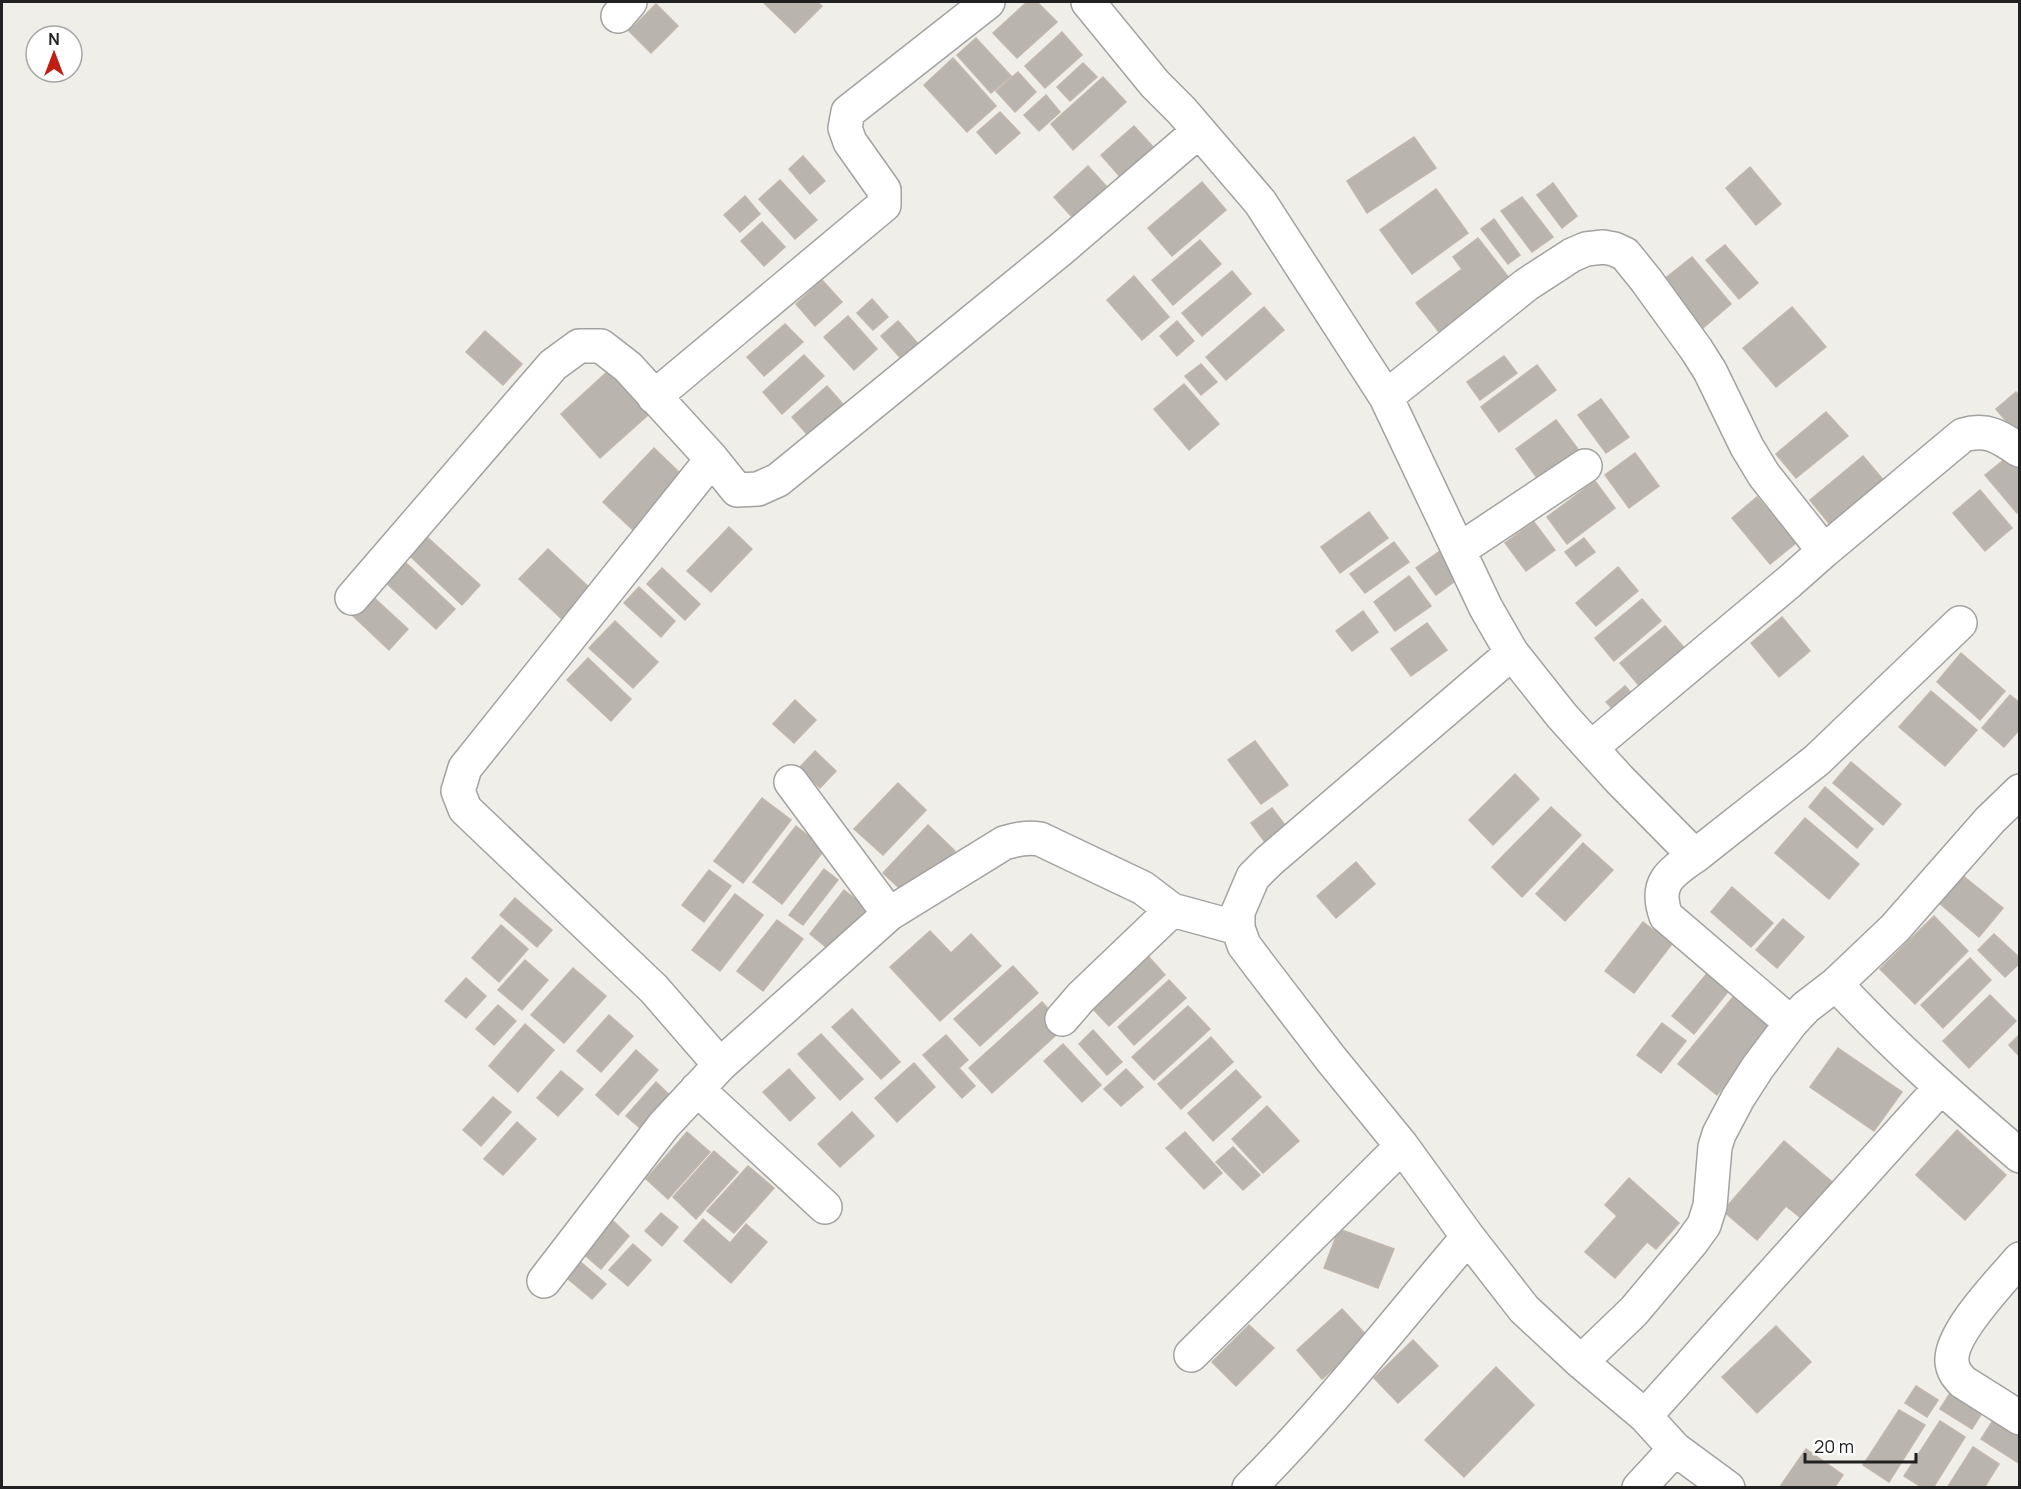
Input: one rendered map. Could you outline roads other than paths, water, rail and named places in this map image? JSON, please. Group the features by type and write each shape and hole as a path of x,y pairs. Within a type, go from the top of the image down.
{"street":[{"path":"654,397 884,205 884,190 850,142 844,128 848,112 988,2"},
{"path":"1088,2 1155,84 1260,201 1386,397 1486,608 1512,653 1562,716 1619,779 1695,856"},
{"path":"352,598 553,365 579,346 601,346 628,367 712,459 737,490 758,489 778,480 1060,250 1199,131"},
{"path":"1386,397 1526,285 1572,255 1586,249 1603,247 1614,249 1625,254 1696,349 1710,371 1747,447 1764,475 1824,551"},
{"path":"1592,747 1963,435 1981,431 2019,450"},
{"path":"712,459 465,768 458,791 465,808 654,989 720,1065"},
{"path":"1459,550 1585,466"},
{"path":"1791,1023 1666,916 1661,895 1664,885 1671,872 1695,856 1816,760 1960,623"},
{"path":"1512,653 1253,877 1238,912 1238,928 1244,945 1259,965 1402,1146 1524,1309 1581,1362 1645,1416 1675,1449 1728,1488"},
{"path":"791,782 889,914"},
{"path":"1581,1362 1634,1311 1704,1225 1710,1206 1715,1147 1719,1134 1758,1066 1806,1007 1836,984 1894,928 1990,820 2019,791"},
{"path":"544,1281 664,1125 720,1065 889,914 1004,843 1029,837 1040,839 1143,888 1172,910 1238,928"},
{"path":"1062,1019 1081,997 1172,910"},
{"path":"1836,984 1873,1023 1941,1087 2019,1156"},
{"path":"1645,1416 1941,1087"},
{"path":"697,1089 825,1207"},
{"path":"1191,1355 1402,1146"},
{"path":"1249,1488 1344,1386 1468,1237"},
{"path":"2019,1259 1971,1317 1954,1347 1952,1361 1956,1374 1963,1382 2019,1418"},
{"path":"1639,1488 1675,1449"}]}
